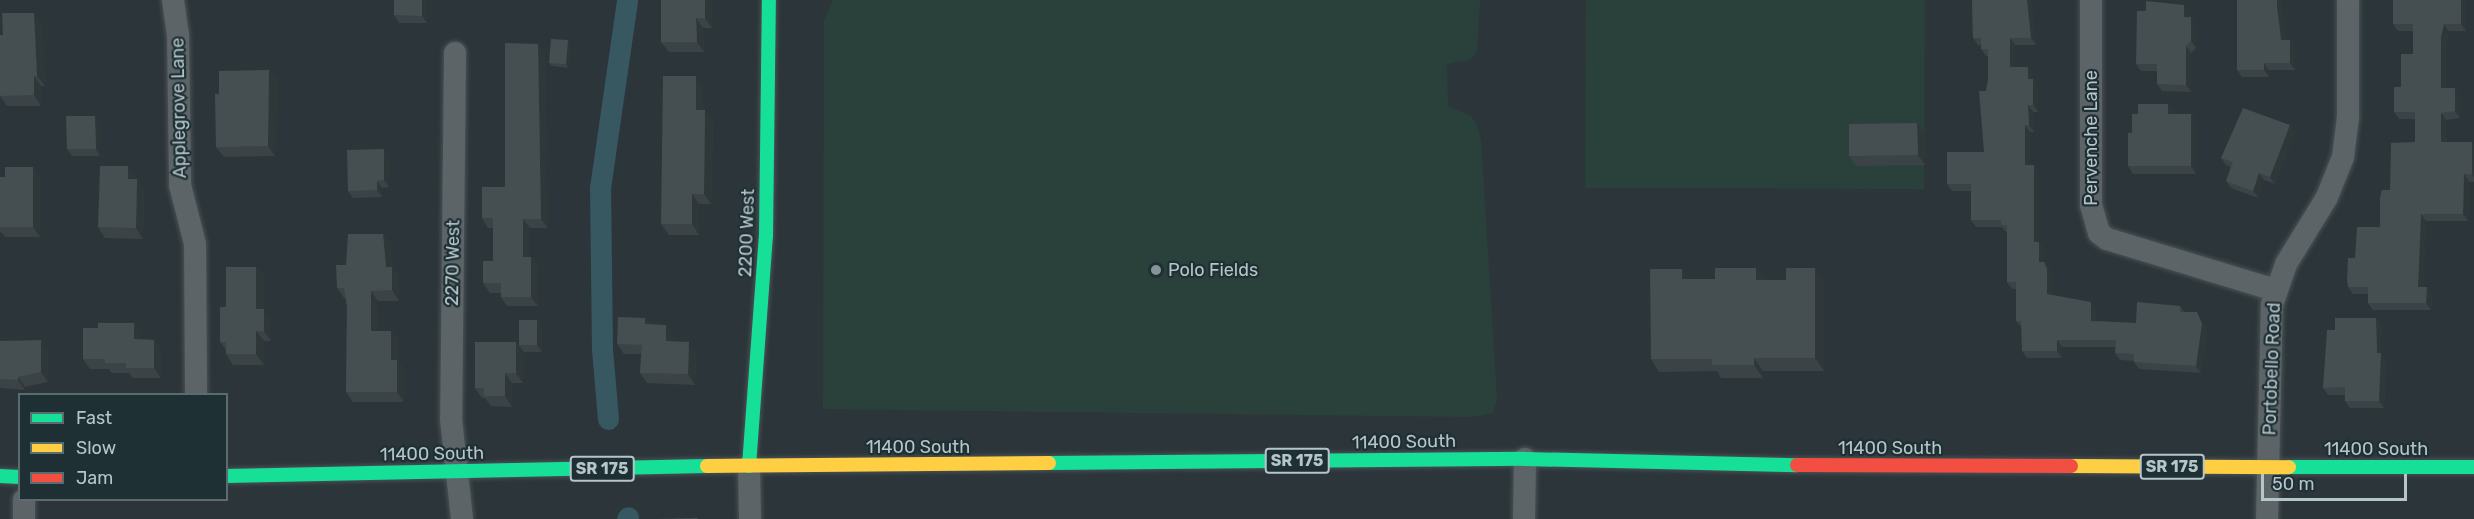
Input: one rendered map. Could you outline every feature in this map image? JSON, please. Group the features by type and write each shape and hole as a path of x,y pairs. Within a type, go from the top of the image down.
{"main road":[{"name":"2200 West","path":"749,466 766,236 770,0"},
{"name":"11400 South","path":"228,476 749,466 1525,459 1870,466 2474,467"},
{"path":"0,477 18,477"}],"street":[{"name":"Applegrove Lane","path":"173,0 178,34 180,185 195,244 196,393"},
{"name":"Pervenche Lane","path":"2091,0 2091,205 2099,233 2107,240 2276,290"},
{"name":"Portobello Road","path":"2268,519 2270,320 2276,290 2298,240 2327,197 2343,157 2348,117 2348,0"},
{"name":"2270 West","path":"455,53 451,419 455,472 462,519"},
{"path":"1524,519 1525,459"},
{"path":"749,466 750,519"},
{"path":"24,501 24,519"}],"green space":[{"name":"Polo Fields","path":"833,0 1480,0 1477,52 1469,60 1447,64 1448,107 1470,115 1478,127 1481,141 1497,399 1493,413 1470,417 823,409 824,20"},
{"path":"1586,0 1925,0 1924,189 1585,188"}],"building":[{"path":"394,0 422,0 422,16 394,15"},
{"path":"661,0 705,0 705,18 696,18 697,42 661,42"},
{"path":"1972,0 2027,0 2031,38 2010,38 2010,67 2028,67 2028,79 2033,79 2033,105 2028,105 2029,125 2025,125 2025,165 2034,165 2034,242 2039,242 2039,262 2044,262 2047,269 2047,294 2091,302 2091,321 2136,323 2137,302 2180,306 2180,312 2197,312 2202,324 2196,366 2134,362 2134,354 2115,353 2116,340 2057,340 2057,351 2022,351 2021,321 2016,321 2016,282 2007,282 2007,225 2001,225 2001,220 1971,220 1971,184 1947,184 1947,152 1984,152 1979,91 1986,91 1988,49 1981,49 1981,38 1973,38"},
{"path":"2237,0 2277,0 2281,40 2290,40 2290,63 2264,63 2264,70 2237,70"},
{"path":"2393,0 2461,0 2461,24 2444,24 2441,37 2441,88 2455,88 2455,111 2441,113 2441,142 2472,142 2472,174 2464,174 2463,214 2421,214 2418,287 2427,287 2426,303 2368,303 2368,287 2348,287 2347,280 2348,258 2355,258 2357,227 2380,227 2380,197 2382,190 2390,190 2391,143 2415,142 2415,112 2394,112 2394,87 2401,87 2401,54 2413,54 2413,24 2393,24"},
{"path":"2146,1 2184,5 2184,17 2191,17 2191,41 2186,46 2186,85 2157,84 2157,64 2136,64 2137,11 2146,11"},
{"path":"2,13 34,13 37,76 34,76 34,95 0,96"},
{"path":"551,39 568,40 566,64 549,63"},
{"path":"505,43 538,44 541,219 523,219 523,257 531,257 531,297 501,297 501,283 483,283 483,261 493,261 493,218 482,218 482,187 505,187"},
{"path":"269,70 268,146 216,147 215,94 219,94 219,71"},
{"path":"663,76 696,76 696,110 705,110 704,194 692,194 692,224 661,224"},
{"path":"2138,104 2168,104 2168,114 2191,114 2191,166 2128,166 2128,133 2132,133 2132,114 2138,114"},
{"path":"2243,108 2290,125 2270,177 2259,173 2253,191 2226,181 2233,162 2221,158"},
{"path":"66,116 95,116 96,149 67,149"},
{"path":"1917,123 1918,155 1849,156 1849,124"},
{"path":"384,149 384,180 377,181 377,190 348,191 347,150"},
{"path":"100,166 128,166 128,179 137,179 136,228 98,227"},
{"path":"5,167 33,167 33,227 0,227 0,177 5,177"},
{"path":"348,234 383,234 386,267 392,267 392,290 371,291 371,331 391,331 391,360 397,360 397,392 346,392 347,307 344,288 337,288 336,265 346,265"},
{"path":"226,267 256,267 256,309 264,309 264,331 256,331 256,354 226,354 226,342 220,342 220,307 226,307"},
{"path":"1715,268 1756,268 1756,280 1786,280 1786,268 1815,268 1815,358 1754,358 1754,365 1712,365 1712,359 1651,359 1650,269 1682,269 1682,279 1715,279"},
{"path":"618,317 645,318 645,324 666,325 666,341 689,342 688,374 640,373 642,345 617,344"},
{"path":"2335,318 2376,318 2377,353 2381,353 2379,401 2345,401 2345,387 2323,388 2327,330 2335,330"},
{"path":"519,320 537,320 537,345 519,345"},
{"path":"98,323 134,323 134,339 154,340 154,368 126,368 126,363 105,363 105,359 83,359 83,328 98,328"},
{"path":"41,340 41,372 18,377 18,380 0,379 0,341"},
{"path":"475,342 516,342 516,373 505,373 505,396 484,396 484,388 475,388"}],"waterway":[{"path":"608,419 602,349 600,188 627,0"}],"traffic: fast":[{"path":"749,466 766,236 769,0"},
{"path":"1049,463 1525,459 1797,465"},
{"path":"228,476 707,466"},
{"path":"2289,467 2474,467"},
{"path":"0,476 18,477"}],"traffic: slow":[{"path":"707,466 1049,463"},
{"path":"2071,466 2289,467"}],"traffic: jam":[{"path":"1797,465 2071,466"}],"place":[{"name":"Polo Fields","path":"1156,270"}]}
